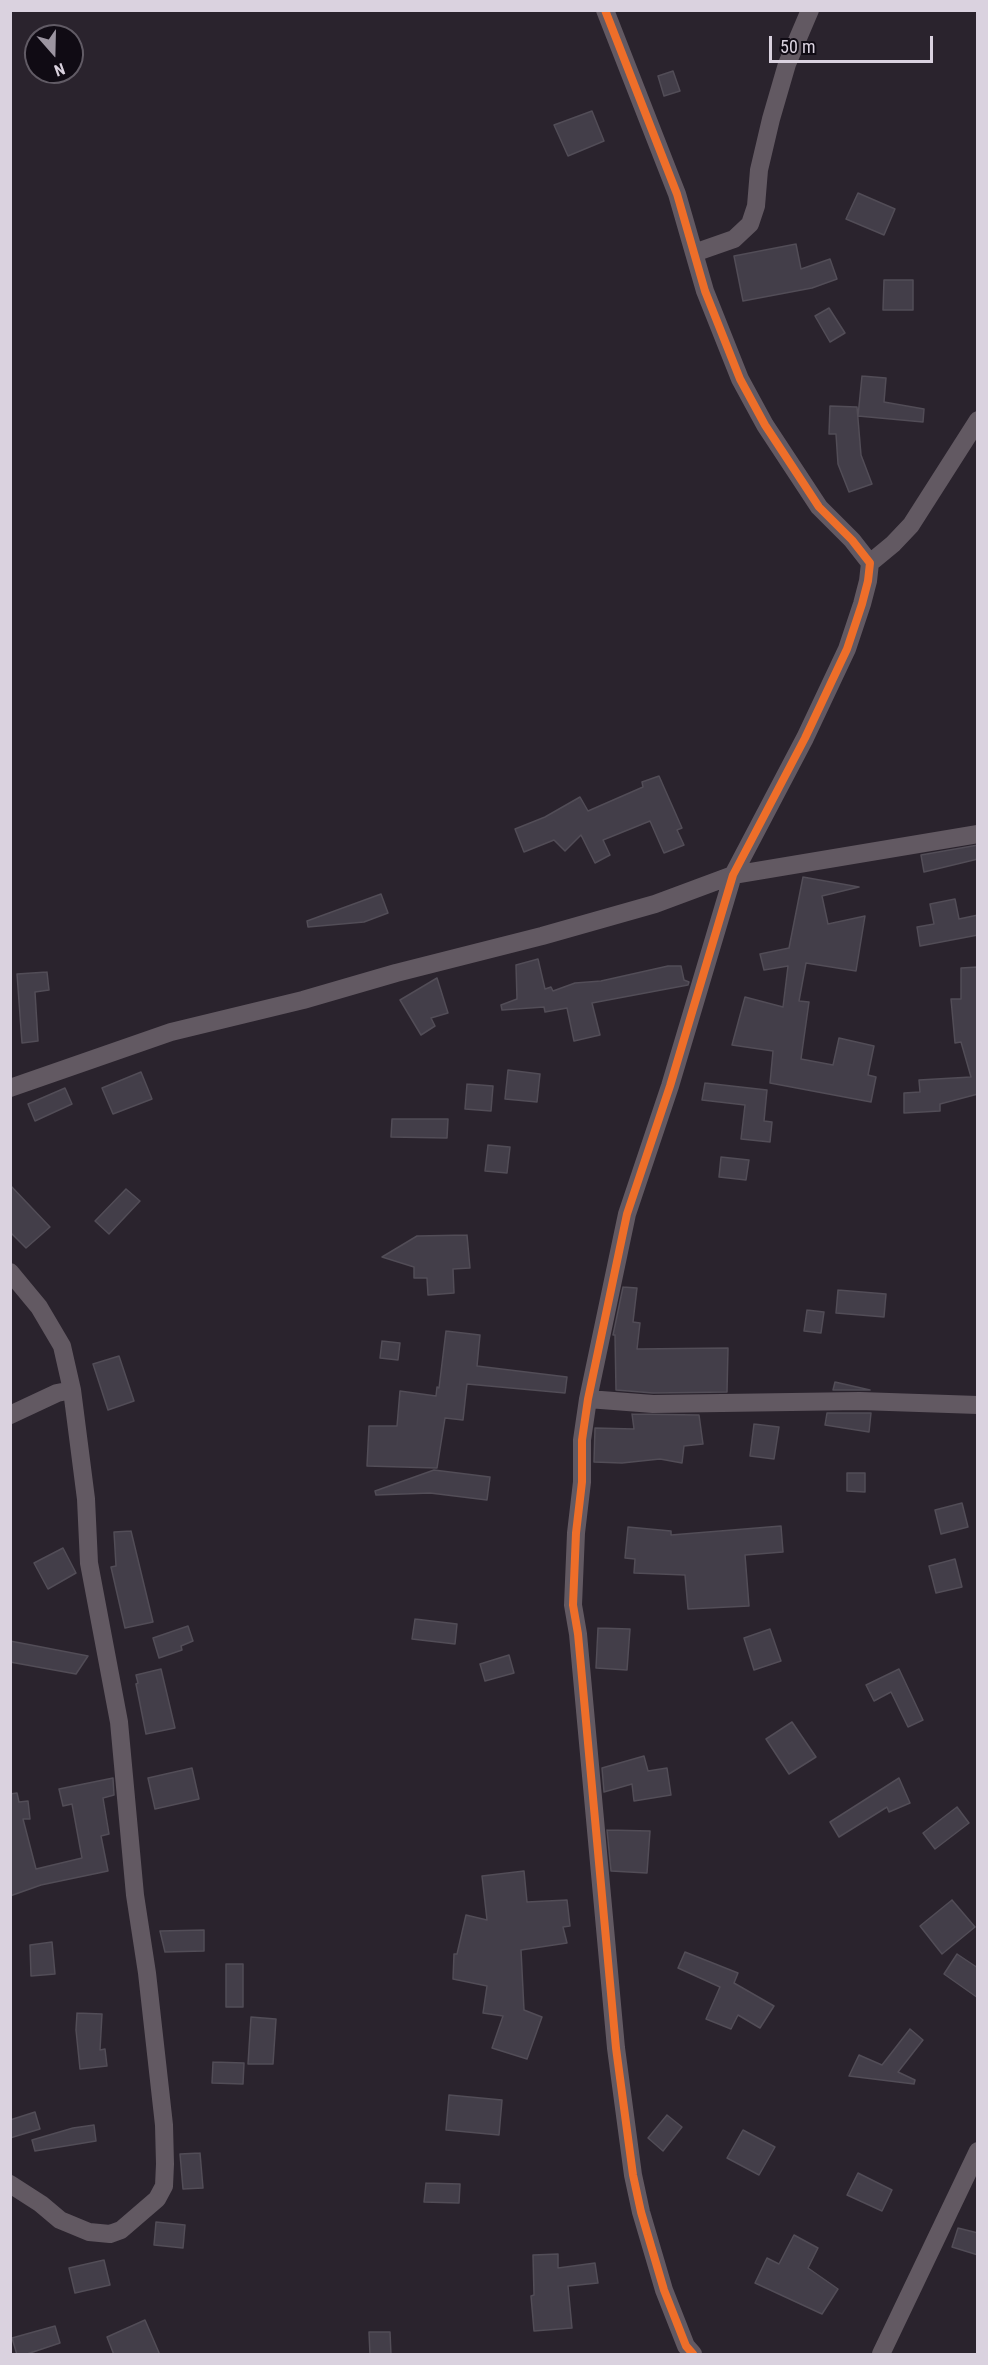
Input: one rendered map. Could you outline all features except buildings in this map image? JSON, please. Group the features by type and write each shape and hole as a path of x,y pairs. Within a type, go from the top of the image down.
{"street":[{"path":"605,10 677,194 715,320 740,379 765,425 819,507 852,540 870,563"},
{"path":"694,254 734,239 750,224 756,206 759,170 771,119 787,64 810,10"},
{"path":"693,2355 686,2346 664,2290 640,2212 616,2048 578,1634 573,1605 576,1533 582,1482 582,1440 588,1399 627,1214 670,1086 733,875 805,738 847,650 862,604 870,563 911,525 978,420"},
{"path":"10,1088 171,1032 303,1000 396,973 542,936 655,904 733,875 978,834"},
{"path":"10,1272 39,1307 62,1346 72,1390 86,1499 89,1563 119,1722 135,1895 147,1973 164,2125 165,2175 164,2186 157,2199 121,2230 110,2234 89,2232 60,2220 41,2204 10,2184"},
{"path":"10,1415 57,1393 72,1390"},
{"path":"588,1399 653,1404 861,1401 978,1405"},
{"path":"881,2355 978,2151"}],"cycle path":[{"path":"605,10 677,194 705,291 740,379 765,425 819,507 852,540 870,563 862,604 847,649 805,738 733,875 670,1086 627,1214 588,1399 582,1440 582,1482 576,1533 573,1605 578,1634 616,2048 633,2175 641,2212 664,2290 686,2346 693,2354"}]}
